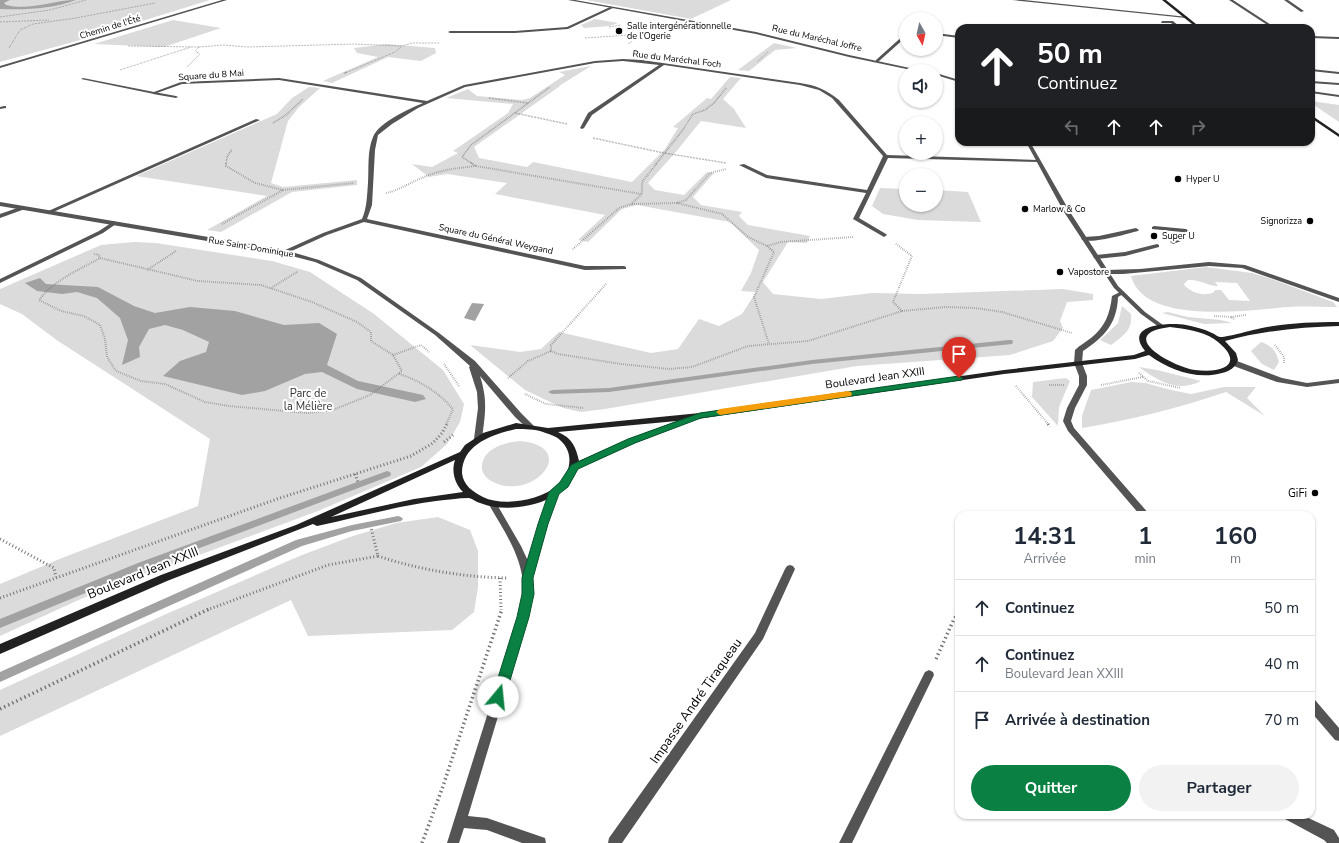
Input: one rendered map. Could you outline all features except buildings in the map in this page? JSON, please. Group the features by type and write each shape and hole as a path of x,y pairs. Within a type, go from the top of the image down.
{"main road":[{"path":"1164,0 1194,24"},
{"path":"1315,119 1339,136"},
{"path":"1219,340 1248,331 1305,325 1339,324"},
{"path":"1161,326 1190,328 1219,340 1232,352 1235,358 1234,363 1230,368 1223,371 1203,373 1167,364 1150,352 1142,340 1146,331 1161,326"},
{"name":"Boulevard Jean XXIII","path":"700,416 1004,372 1135,357 1150,352"},
{"path":"299,527 462,454 478,439 503,428 530,426 550,430 700,416"},
{"path":"574,467 632,441 700,416"},
{"path":"462,454 458,465 458,476 462,487 472,495 492,504 525,504 541,499 554,492 571,476 575,458 573,449 568,441 550,430"},
{"path":"299,527 429,499 472,495"},
{"name":"Boulevard Jean XXIII","path":"0,649 164,578 299,527"}],"street":[{"name":"Chemin de l'Été","path":"0,67 225,0"},
{"name":"Rue du Maréchal Joffre","path":"570,0 756,33 849,56 899,66"},
{"path":"1014,0 1186,18"},
{"path":"1231,0 1268,24"},
{"path":"1286,0 1302,11"},
{"path":"450,32 515,32 568,28 611,8"},
{"path":"1162,22 1172,22 1174,24"},
{"path":"943,35 955,36"},
{"path":"1315,37 1339,38"},
{"path":"1315,41 1336,42 1329,38"},
{"path":"877,61 899,41"},
{"name":"Rue du Maréchal Foch","path":"364,220 368,215 374,141 377,133 385,126 447,92 464,86 611,60 663,64 800,84 822,90 837,101 886,156"},
{"path":"582,128 590,114 663,64"},
{"path":"1315,71 1339,73"},
{"path":"270,79 275,73"},
{"path":"943,76 955,80"},
{"path":"83,79 176,97"},
{"name":"Square du 8 Mai","path":"154,93 181,83 279,79 428,102"},
{"path":"1315,82 1339,84"},
{"path":"1315,93 1339,96"},
{"path":"49,212 258,120"},
{"path":"1030,146 1084,239 1106,272 1122,294 1143,313 1161,326"},
{"path":"884,235 856,220 886,156 1038,161"},
{"path":"742,165 766,176 868,192"},
{"name":"Rue Saint-Dominique","path":"0,204 285,252 317,261 338,269 359,279 437,334 472,363 530,426"},
{"path":"0,216 23,208"},
{"path":"285,252 325,234 364,220"},
{"name":"Square du Général Weygand","path":"364,220 585,268 624,268"},
{"path":"0,281 101,232 114,223"},
{"path":"1154,228 1186,232 1179,240 1173,242"},
{"path":"1084,239 1099,238 1136,230"},
{"path":"1096,257 1125,254 1157,246"},
{"path":"1106,272 1121,272 1200,263 1228,263 1243,266 1339,300"},
{"path":"1122,294 1115,296 1112,318 1102,333 1079,350 1078,364 1083,376 1083,385 1071,408 1067,420 1071,429 1143,511"},
{"path":"472,363 481,392 481,414 478,439"},
{"path":"1234,363 1280,380 1307,385 1339,381"},
{"path":"453,843 523,617 528,594 528,578 543,524 554,492"},
{"path":"492,504 519,548 528,578"},
{"name":"Impasse André Tiraqueau","path":"614,843 759,636 790,569"},
{"path":"845,843 929,675"},
{"path":"1315,709 1339,736"},
{"path":"1297,819 1329,835 1335,843"},
{"path":"460,821 487,824 540,843"}],"path":[{"path":"0,17 50,10 86,0"},
{"path":"5,51 9,49 14,37 20,31 33,24 162,2"},
{"path":"0,22 55,20"},
{"path":"606,28 621,25"},
{"path":"581,38 665,32 650,30"},
{"path":"124,46 199,47 224,45 248,47 354,44 402,46 412,43 442,43"},
{"path":"269,125 286,115 311,91 320,85 395,52 402,46"},
{"path":"89,80 193,47"},
{"path":"181,83 181,74 200,54 195,51 199,47"},
{"path":"631,204 642,194 642,182 682,131 693,114 705,110 714,103 737,75 740,69 750,68 770,50"},
{"path":"476,166 462,157 471,145 571,72 567,67"},
{"path":"514,113 582,128 595,139 664,153 742,165"},
{"path":"234,146 227,157 226,166 255,183 283,190 371,181"},
{"path":"677,203 686,200 710,173 742,165"},
{"path":"370,195 390,192 424,176 447,170 476,166 642,194"},
{"path":"147,270 197,237 283,190"},
{"path":"559,262 619,208 631,204 677,203 722,214 748,237 767,246 774,252 754,297 769,344"},
{"path":"767,246 781,242 808,239 884,235 912,256 893,302 902,311"},
{"path":"58,283 44,293 39,300 61,311 84,316 100,325 105,339 107,357 116,371 141,381 165,384 204,402 229,406 307,413 333,410 370,394 402,371 393,355 371,341 371,332 357,322 312,302 261,285 198,281 100,258"},
{"path":"271,288 317,261"},
{"path":"551,351 551,345 606,283 624,268"},
{"path":"495,389 528,361 551,351 574,357 621,364 669,369 692,367 748,346 808,341 902,311 946,307 975,308 1002,312 1038,322 1093,341"},
{"path":"1210,316 1231,317"},
{"path":"393,355 421,345 432,353"},
{"path":"442,362 463,392 481,392"},
{"path":"0,598 56,577 121,556 276,499 411,456 430,447 444,431 452,409 443,397 417,379 399,374"},
{"path":"522,392 532,399 550,406 590,409"},
{"path":"443,443 454,434"},
{"path":"371,528 378,556"},
{"path":"0,539 54,568 56,577"},
{"path":"0,709 212,606 328,565 378,556 396,562 466,576 528,578"},
{"path":"422,843 442,789 502,608 500,578"},
{"path":"929,675 955,618"}],"green space":[{"path":"0,0 210,0 84,39 0,62"},
{"path":"586,0 731,0 691,19"},
{"path":"595,19 618,23 610,26 584,28 581,25"},
{"path":"173,20 221,28 164,47 94,44"},
{"path":"774,43 797,48 775,50 749,71 738,70"},
{"path":"386,44 435,48 436,53 421,61 388,57 332,83 323,81 378,57 357,53 354,48"},
{"path":"591,66 559,86 474,147 479,158 527,167 533,162 632,182 665,149 678,128 673,127 707,98 711,99 730,77 741,78 723,99 734,109 746,128 701,121 648,183 655,190 684,195 707,172 714,173 693,197 701,205 742,212 739,216 748,225 810,236 807,243 788,242 763,282 773,294 821,299 872,293 921,294 1063,289 1093,294 1093,300 1067,302 1060,321 1063,328 1053,341 1010,355 857,366 605,409 581,412 563,408 525,390 470,345 520,352 541,349 559,332 651,353 678,349 699,319 719,326 742,314 756,292 741,291 751,273 759,250 730,222 637,205 622,209 588,242 578,240 605,215 495,194 507,183 447,174 429,177 412,164 432,167 458,153 453,151 508,113 513,104 446,98 468,89 477,96 522,100 530,98 565,75 559,72"},
{"path":"309,87 320,88 299,107 288,121 271,183 283,187 357,180 357,185 292,192 221,232 207,230 267,196 136,176 277,114 292,98"},
{"path":"1315,102 1339,105 1339,122 1315,106"},
{"path":"880,188 899,189 899,212 943,212 943,190 968,192 981,222 918,220 883,214 872,206"},
{"name":"Parc de la Mélière","path":"134,242 156,243 272,261 310,272 374,314 443,370 464,404 460,422 447,444 421,467 318,511 83,598 0,636 0,584 62,558 198,506 210,439 58,341 22,314 0,304 0,289 101,245"},
{"path":"1206,267 1252,273 1333,302 1337,307 1294,307 1225,312 1176,309 1156,302 1140,292 1131,276","holes":["1188,280 1218,286 1215,282 1237,283 1250,301 1229,300 1221,290 1215,290 1214,292 1206,294 1195,292 1184,284"]},
{"path":"1122,306 1131,314 1129,328 1111,345 1100,340 1118,323"},
{"path":"1168,312 1188,317 1221,320 1232,323 1204,324 1162,313"},
{"path":"1261,342 1271,347 1276,355 1279,362 1274,370 1262,364 1251,351"},
{"path":"1139,367 1201,381 1184,386 1176,386 1153,377"},
{"path":"1066,378 1070,381 1059,407 1058,426 1032,397 1033,382"},
{"path":"1131,382 1145,383 1191,394 1224,387 1256,387 1247,398 1265,416 1226,392 1155,413 1082,428 1082,416 1091,390"},
{"path":"520,441 538,445 547,453 549,462 544,471 535,479 523,485 508,486 493,482 485,476 482,469 483,460 491,450 508,443"},
{"path":"438,517 470,530 478,551 478,587 474,612 452,630 308,636 291,600 0,736 0,690 164,615 302,555 350,537 396,523"}],"shaded area":[{"path":"0,0 10,0 4,3 6,5 24,7 67,0 76,0 48,7 0,9"},
{"path":"40,278 46,284 98,287 134,306 155,313 190,307 235,311 284,325 319,323 337,334 327,365 358,381 423,395 426,399 415,402 357,389 322,372 305,374 265,391 242,395 163,376 180,361 206,352 209,342 183,330 165,325 149,329 139,347 140,357 122,365 128,340 120,318 97,298 77,292 62,294 37,291 25,283"},
{"path":"472,303 484,304 475,321 464,318"}],"waterway":[{"path":"552,392 609,390 812,362 1009,342"},
{"path":"0,624 141,566 387,474"},
{"path":"0,677 299,543 352,528 398,519"}],"slow traffic":[{"path":"720,412 848,394"}],"place":[{"name":"Salle intergénérationnelle de l’Ogerie","path":"619,31"},
{"name":"Hyper U","path":"1178,179"},
{"name":"Marlow & Co","path":"1025,209"},
{"name":"Signorizza","path":"1310,221"},
{"name":"Super U","path":"1154,236"},
{"name":"Vapostore","path":"1060,272"},
{"name":"GiFi","path":"1315,493"}],"route":[{"path":"498,697 523,617 528,594 528,578 543,524 554,492 571,476 574,467 632,441 700,416 732,410 959,378"}]}
